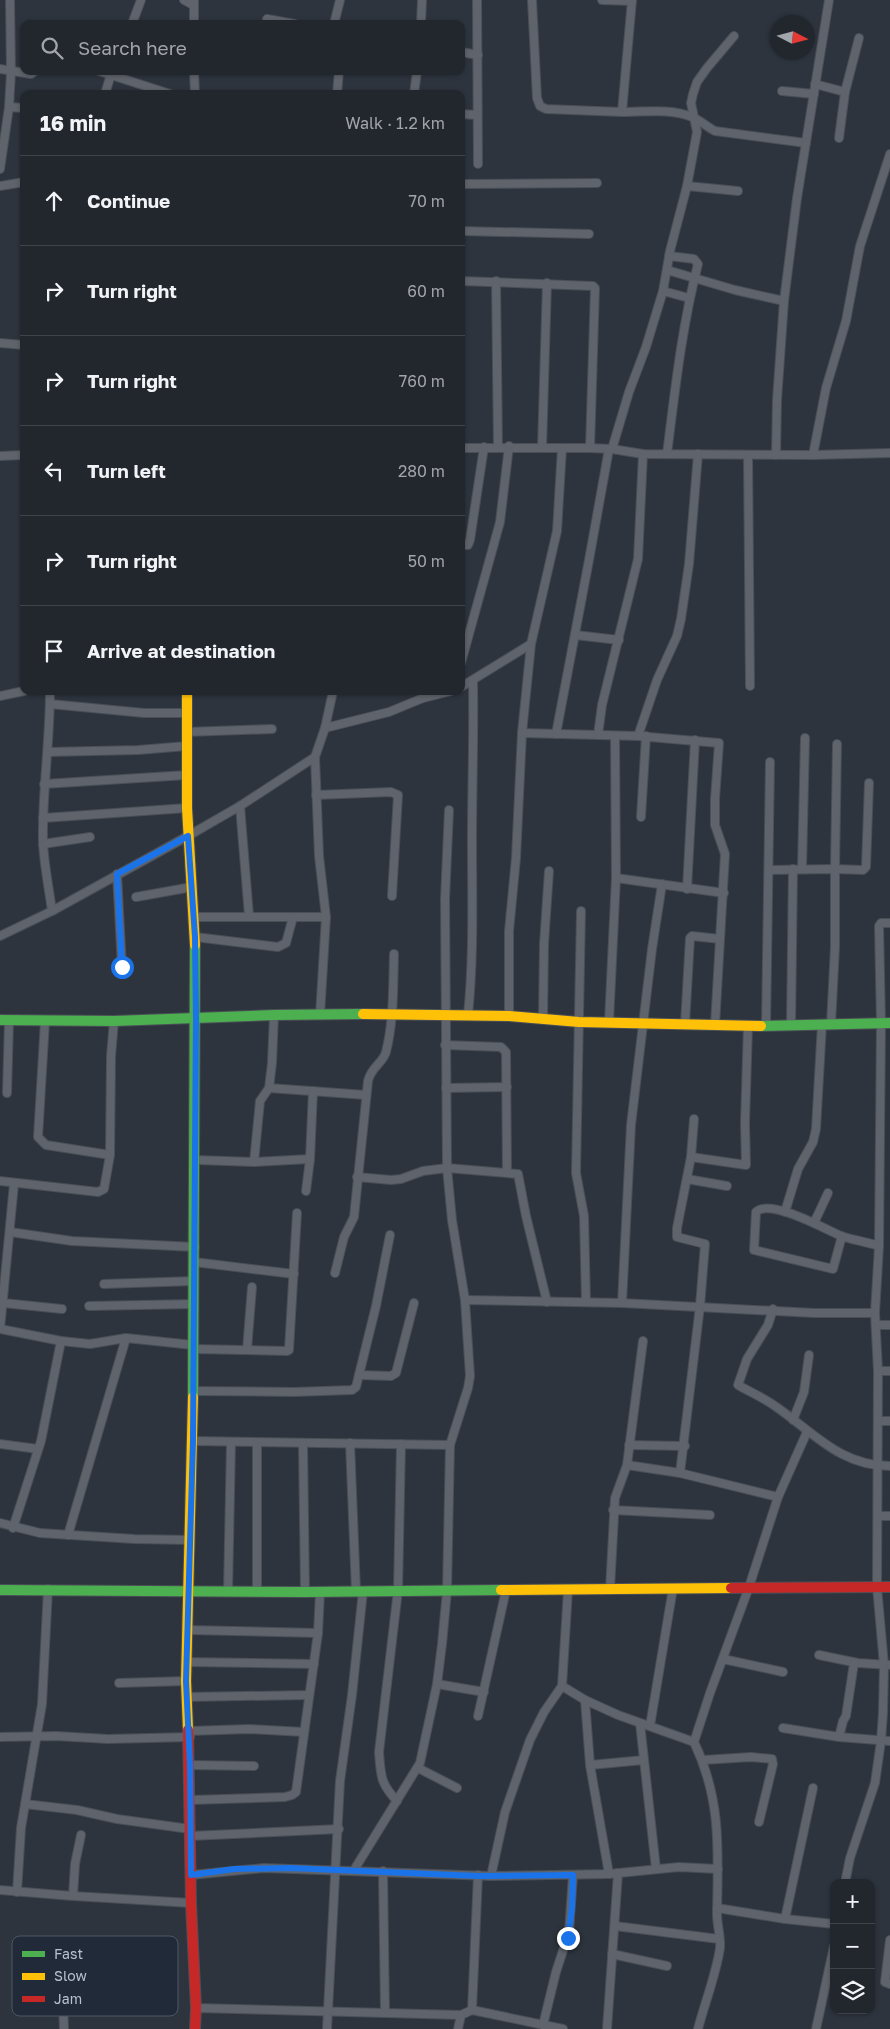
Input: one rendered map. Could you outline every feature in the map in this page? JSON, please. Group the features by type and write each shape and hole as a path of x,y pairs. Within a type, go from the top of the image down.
{"street":[{"path":"0,169 9,107 11,72 10,0"},
{"path":"134,20 141,0"},
{"path":"184,0 194,2 194,20"},
{"path":"335,20 340,0"},
{"path":"421,20 422,0"},
{"path":"477,0 478,164"},
{"path":"532,0 537,98 540,106 546,109 679,113 693,117 704,126 715,131 806,143"},
{"path":"602,0 632,1 622,112"},
{"path":"776,455 777,400 784,301 797,198 829,0"},
{"path":"267,19 273,20"},
{"path":"556,734 610,449 628,392 646,347 663,291 669,256 697,140 691,104 697,82 734,36"},
{"path":"839,138 845,92 859,38"},
{"path":"465,53 478,55"},
{"path":"0,69 20,73"},
{"path":"106,90 110,75"},
{"path":"117,75 159,90"},
{"path":"194,75 195,90"},
{"path":"337,90 339,75"},
{"path":"415,90 417,75"},
{"path":"815,84 845,92"},
{"path":"782,91 814,94"},
{"path":"9,107 20,108"},
{"path":"465,114 477,115"},
{"path":"813,455 826,388 846,321 860,246 890,154"},
{"path":"0,186 20,183"},
{"path":"465,184 597,183"},
{"path":"687,186 738,191"},
{"path":"465,231 588,234"},
{"path":"667,454 689,298 697,261 669,256"},
{"path":"667,270 694,279 784,301"},
{"path":"465,281 588,284 595,288 590,448"},
{"path":"496,281 498,447"},
{"path":"542,448 547,283"},
{"path":"663,291 689,298"},
{"path":"0,343 20,345"},
{"path":"465,448 509,446 590,448 643,454 813,455 890,453"},
{"path":"465,649 500,522 509,446"},
{"path":"465,544 468,544 470,540 484,447"},
{"path":"509,1016 508,931 516,858 522,733 531,644 557,531 562,448"},
{"path":"598,735 602,705 638,560 643,454"},
{"path":"641,817 642,736 657,680 677,636 681,618 690,555 698,454"},
{"path":"0,456 20,455"},
{"path":"748,455 750,686"},
{"path":"575,635 619,640"},
{"path":"465,685 531,644"},
{"path":"468,1015 473,947 473,682"},
{"path":"0,696 20,692"},
{"path":"50,695 48,752 44,784 43,844 52,911"},
{"path":"187,695 187,808 195,937 196,1018 193,1441 189,1630 186,1681 190,1734 191,1903 196,2008 195,2029"},
{"path":"320,1015 326,917 319,856 315,757 325,728 331,695"},
{"path":"420,695 423,698"},
{"path":"325,728 389,712 435,695"},
{"path":"50,704 144,714 187,713"},
{"path":"186,732 272,729"},
{"path":"522,733 642,736 719,743 715,820 725,854 715,1025"},
{"path":"609,1022 616,878 615,736"},
{"path":"802,869 805,738"},
{"path":"687,888 695,740"},
{"path":"785,1212 798,1169 813,1142 816,1129 835,947 837,744"},
{"path":"48,752 138,750 187,746"},
{"path":"0,936 52,911 188,836 240,806 315,757"},
{"path":"766,1026 770,762"},
{"path":"44,784 187,775"},
{"path":"769,870 862,870 866,867 869,783"},
{"path":"316,796 392,792 398,795 392,896"},
{"path":"240,806 248,916"},
{"path":"43,818 187,808"},
{"path":"354,1870 418,1768 437,1684 447,1591 450,1445 470,1376 465,1300 452,1220 447,1168 445,899 449,810"},
{"path":"43,844 90,837"},
{"path":"791,1025 793,870"},
{"path":"543,1018 544,944 549,872"},
{"path":"117,874 122,967"},
{"path":"616,878 724,893"},
{"path":"622,1302 628,1174 652,949 662,884"},
{"path":"136,898 192,887"},
{"path":"581,911 576,1173 584,1216 586,1302"},
{"path":"194,917 326,917"},
{"path":"195,937 278,947 286,943 293,917"},
{"path":"846,1879 850,1858 874,1783 886,1713 887,1665 877,1587 878,1371 875,1313 886,1023 879,926 881,923 890,923"},
{"path":"685,1024 690,938 692,936 720,939"},
{"path":"335,1273 344,1237 354,1217 366,1095 370,1073 386,1052 392,1014 394,954"},
{"path":"7,1093 4,1020 114,1021 274,1015 446,1014 543,1018 578,1022 644,1022 748,1026 886,1023"},
{"path":"254,1162 260,1101 269,1088 274,1015"},
{"path":"45,1021 38,1137 46,1145 110,1155"},
{"path":"0,1181 98,1192 104,1189 110,1155 111,1056 114,1021"},
{"path":"691,1157 746,1165 745,1123 748,1026"},
{"path":"445,1045 501,1047 506,1052 507,1172"},
{"path":"446,1088 507,1087"},
{"path":"269,1088 366,1095"},
{"path":"306,1191 310,1160 313,1091"},
{"path":"680,1473 685,1446 686,1417 700,1306 705,1244 677,1237 677,1228 691,1157 694,1119"},
{"path":"196,1160 254,1162 310,1160"},
{"path":"357,1177 391,1180 401,1179 423,1171 447,1168 518,1174 547,1302"},
{"path":"687,1179 726,1186"},
{"path":"14,1184 10,1232 4,1254 3,1303 0,1329 61,1341 90,1344 126,1338 193,1347 287,1351 291,1348 297,1214"},
{"path":"814,1223 828,1193"},
{"path":"842,1236 833,1269 754,1250 756,1212 764,1208 785,1212 842,1236 879,1246"},
{"path":"10,1232 72,1241 194,1247"},
{"path":"193,1391 348,1391 356,1386 376,1306 390,1235"},
{"path":"194,1262 294,1274"},
{"path":"104,1284 194,1281"},
{"path":"248,1350 252,1287"},
{"path":"465,1300 622,1302 773,1309 814,1313 875,1313"},
{"path":"3,1303 62,1310"},
{"path":"358,1375 391,1376 396,1373 414,1303"},
{"path":"89,1306 194,1304"},
{"path":"773,1309 768,1325 747,1359 738,1385 775,1405 807,1432 842,1455 878,1466 890,1466"},
{"path":"877,1325 890,1325"},
{"path":"68,1535 126,1338"},
{"path":"13,1528 38,1449 61,1341"},
{"path":"610,1588 613,1510 615,1498 627,1465 643,1341"},
{"path":"793,1420 804,1392 809,1355"},
{"path":"878,1371 890,1371"},
{"path":"878,1421 890,1421"},
{"path":"694,1742 749,1587 778,1497 807,1432"},
{"path":"193,1441 450,1445"},
{"path":"228,1592 231,1442"},
{"path":"257,1443 257,1592"},
{"path":"327,2029 339,1830 340,1781 352,1695 360,1591 350,1443"},
{"path":"0,1444 38,1449"},
{"path":"303,1444 305,1592"},
{"path":"397,1801 385,1789 381,1778 379,1752 398,1590 401,1444"},
{"path":"630,1444 685,1446"},
{"path":"627,1465 680,1473 778,1497"},
{"path":"613,1510 710,1514"},
{"path":"878,1516 890,1516"},
{"path":"0,1523 13,1528 40,1533 190,1540"},
{"path":"0,1590 320,1592 890,1587"},
{"path":"650,1726 673,1588"},
{"path":"17,1892 25,1804 42,1704 48,1589"},
{"path":"478,1716 506,1590"},
{"path":"491,1876 505,1812 530,1740 544,1712 562,1686 568,1590"},
{"path":"191,1800 292,1795 298,1787 318,1633 320,1592"},
{"path":"189,1630 318,1633"},
{"path":"819,1655 854,1663 887,1665"},
{"path":"723,1659 783,1672"},
{"path":"187,1662 314,1664"},
{"path":"839,1737 842,1723 846,1716 854,1663"},
{"path":"119,1682 186,1681"},
{"path":"437,1684 484,1692"},
{"path":"562,1686 585,1700 640,1723 694,1742 703,1760 714,1799 717,1820 717,1908 720,1945 698,2029"},
{"path":"187,1697 309,1695"},
{"path":"585,1700 590,1765 609,1874"},
{"path":"640,1723 656,1869"},
{"path":"783,1728 839,1737 890,1741"},
{"path":"0,1737 36,1736 108,1739 258,1729 304,1732"},
{"path":"703,1760 751,1757 772,1759 773,1764 759,1822"},
{"path":"590,1765 644,1760"},
{"path":"190,1765 254,1766"},
{"path":"418,1768 457,1788"},
{"path":"785,1919 813,1788"},
{"path":"25,1804 77,1810 190,1833 339,1830"},
{"path":"73,1896 75,1864 81,1835"},
{"path":"191,1875 264,1868 491,1876 609,1874 687,1867 718,1868"},
{"path":"384,1871 385,2013"},
{"path":"607,2029 618,1873"},
{"path":"543,2025 556,1972 569,1932 573,1875"},
{"path":"472,2010 478,1876"},
{"path":"0,1890 191,1903"},
{"path":"717,1908 785,1919 830,1924"},
{"path":"615,1926 719,1939"},
{"path":"890,1940 885,1982 890,1984"},
{"path":"612,1954 667,1966"},
{"path":"816,2029 830,1964"},
{"path":"196,2008 462,2015 472,2010 563,2029"},
{"path":"458,2029 462,2015"},
{"path":"64,2016 64,2029"},
{"path":"517,2029 519,2020"}],"traffic: fast":[{"path":"193,1397 195,945"},
{"path":"0,1020 114,1021 274,1015 363,1014"},
{"path":"761,1026 890,1023"},
{"path":"0,1590 305,1592 501,1590"}],"traffic: slow":[{"path":"187,695 187,808 195,945"},
{"path":"363,1014 509,1016 579,1022 761,1026"},
{"path":"188,1730 186,1681 193,1397"},
{"path":"501,1590 731,1588"}],"traffic: jam":[{"path":"731,1588 890,1587"},
{"path":"188,1730 195,2029"}],"route":[{"path":"122,967 117,874 188,836 195,937 196,1018 193,1441 189,1630 186,1681 191,1800 191,1875 234,1869 264,1868 478,1876 573,1875 572,1908 568,1938"}]}
